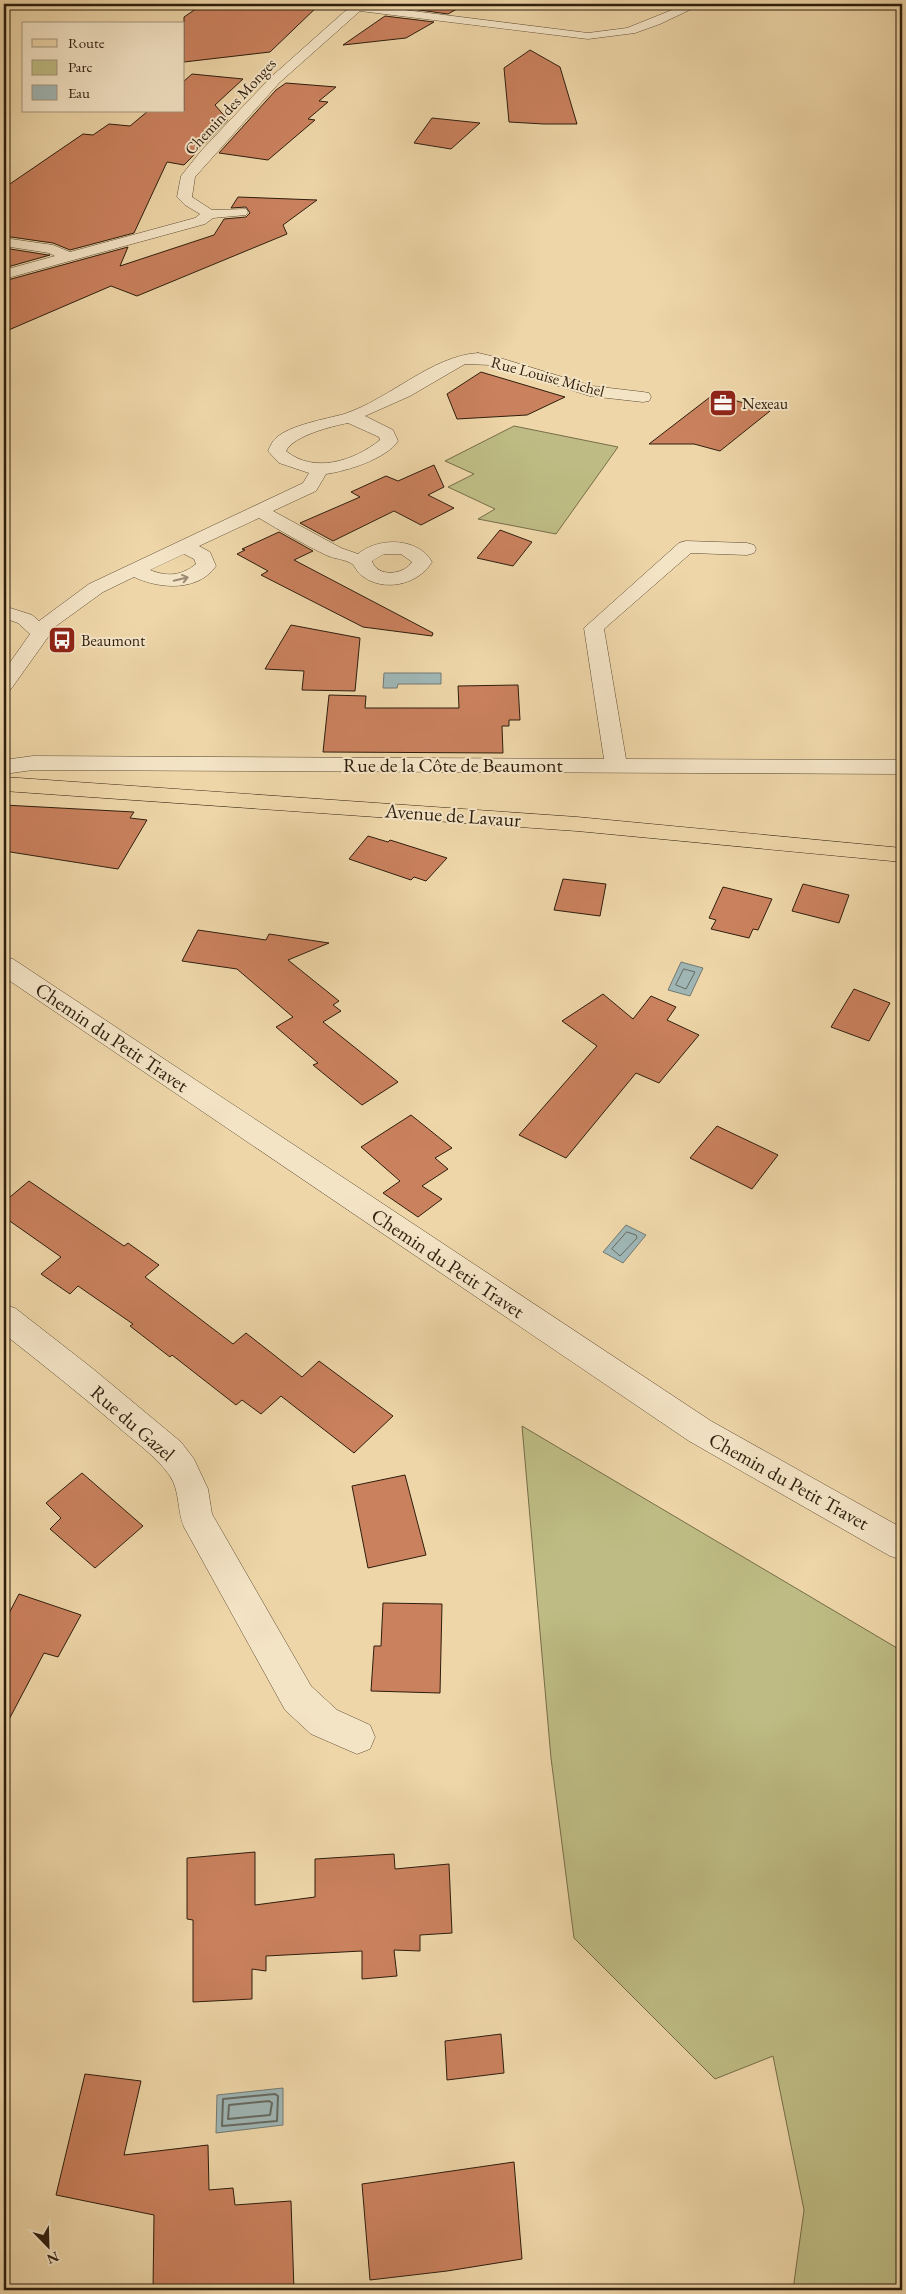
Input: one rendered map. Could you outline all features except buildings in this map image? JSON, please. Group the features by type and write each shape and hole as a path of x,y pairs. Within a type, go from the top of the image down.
{"main road":[{"name":"Avenue de Lavaur","path":"4,784 316,804 576,824 902,855"}],"street":[{"path":"361,6 588,36 611,37 629,33 696,4"},
{"name":"Chemin des Monges","path":"209,214 203,208 190,204 184,197 188,176 275,80 348,14 361,6"},
{"path":"4,274 200,221 209,214 241,212"},
{"path":"4,242 53,249 67,257"},
{"name":"Rue Louise Michel","path":"348,418 377,428 387,434 389,441 383,447 336,469 319,471 302,467 279,456 277,451 282,441 325,422 348,418 404,392 450,364 462,359 478,358 494,361 590,391 643,397"},
{"path":"4,685 49,622 96,588 261,512 310,487 319,471"},
{"path":"261,512 334,552 362,561"},
{"path":"135,570 152,579 172,581 196,576 206,566 203,556 186,547"},
{"path":"616,766 594,628 686,547 748,549"},
{"path":"4,612 25,619 42,633"},
{"name":"Rue de la Côte de Beaumont","path":"4,767 34,763 902,767"},
{"name":"Chemin du Petit Travet","path":"4,965 700,1431 902,1545"},
{"name":"Rue du Gazel","path":"4,1318 81,1377 170,1452 183,1469 192,1489 196,1517 298,1698 324,1722 357,1737"}],"green space":[{"path":"514,426 618,447 556,534 478,519 495,509 448,487 474,474 445,461"},
{"path":"522,1426 902,1651 902,2290 793,2290 804,2210 773,2056 715,2079 574,1938 551,1758"}],"water":[{"path":"384,673 441,673 441,684 398,684 397,688 383,688"},
{"path":"681,962 703,968 690,996 668,990"},
{"path":"626,1225 646,1235 623,1263 603,1252"},
{"path":"283,2088 283,2125 216,2133 217,2095"}],"place":[{"name":"Nexeau","path":"723,403"},
{"name":"Beaumont","path":"62,640"}]}
